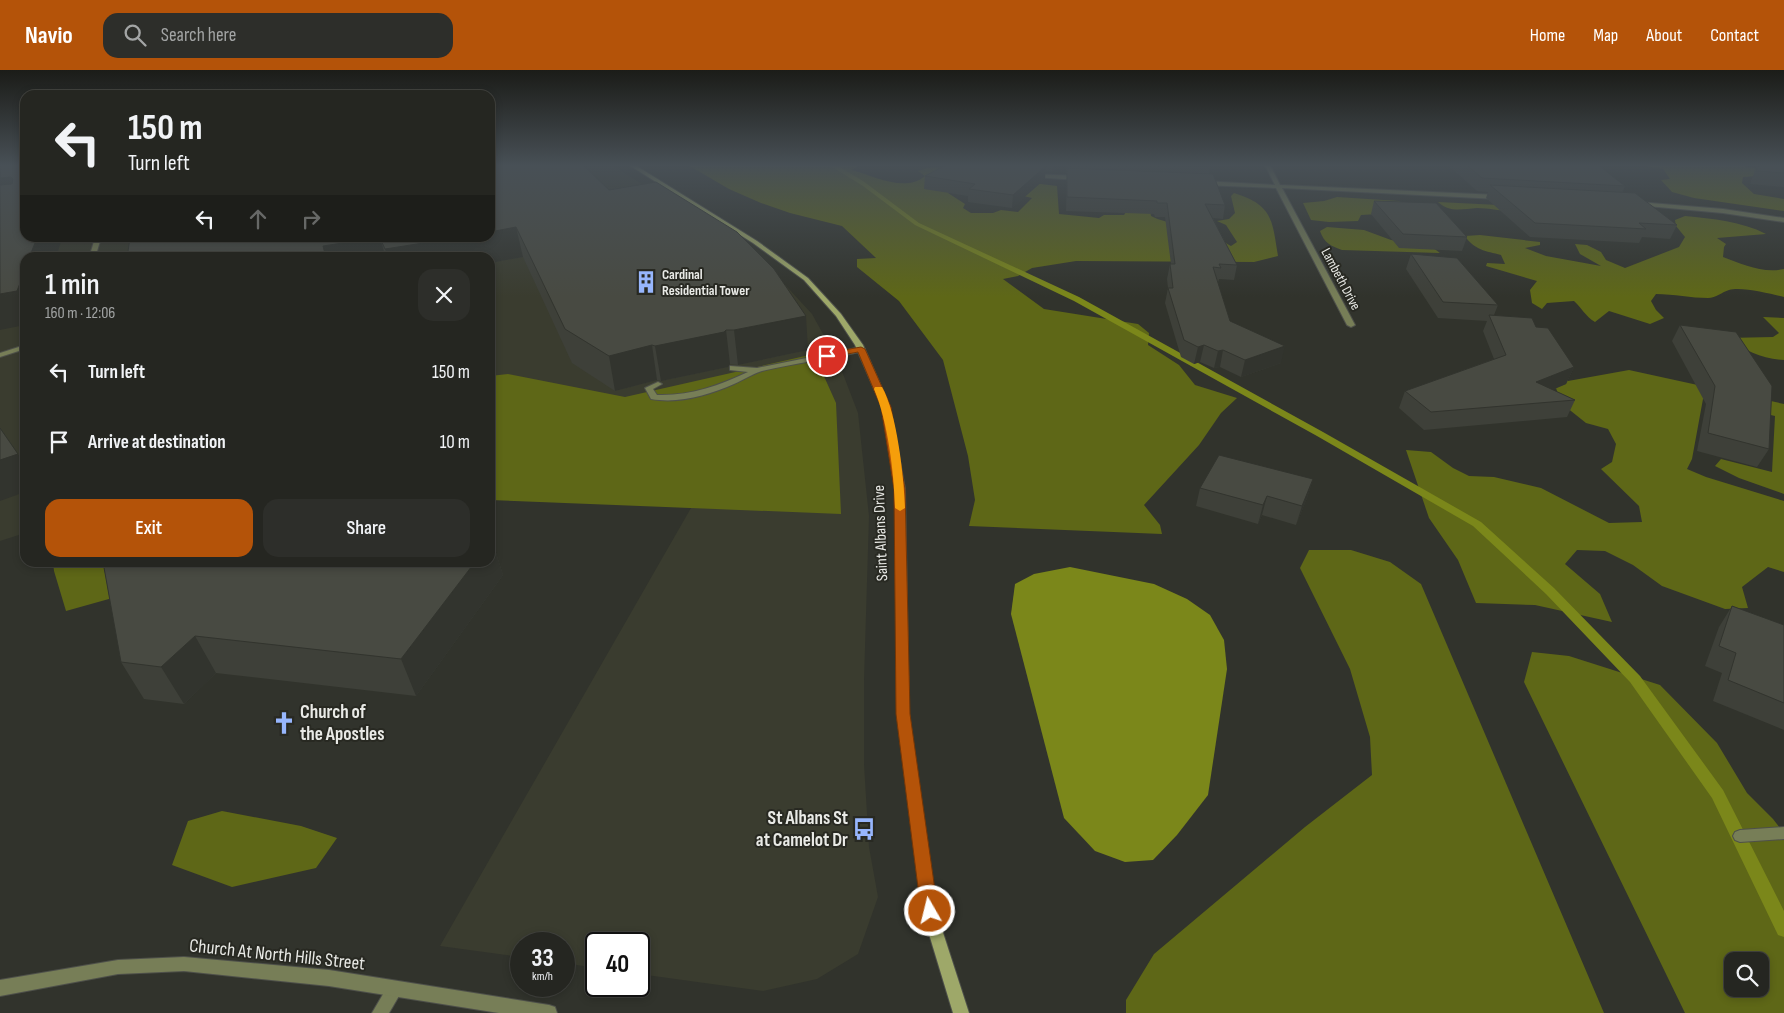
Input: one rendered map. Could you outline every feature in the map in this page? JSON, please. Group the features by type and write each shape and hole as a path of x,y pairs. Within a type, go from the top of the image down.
{"street":[{"name":"Saint Albans Drive","path":"702,209 756,242 799,274 840,315 861,349 886,407 900,489 903,714 930,911 957,1012"},
{"name":"Lambeth Drive","path":"1291,209 1351,326"},
{"path":"1697,209 1784,220"},
{"path":"0,355 20,349"},
{"path":"658,384 649,388 654,397 672,399 719,389 756,370 861,349"},
{"path":"733,368 756,370"},
{"path":"1740,836 1784,832"},
{"name":"Church At North Hills Street","path":"0,988 118,967 184,964 329,978 549,1013"},
{"path":"380,1013 395,988"}],"shaded area":[{"path":"0,209 20,209 20,242 495,242 495,209 681,209 765,263 812,314 838,361 858,413 869,516 864,680 864,764 869,847 878,897 858,954 817,979 763,991 650,976 650,932 585,932 585,966 575,965 575,932 510,932 510,956 440,946 691,508 495,495 495,252 20,252 20,535 0,541"},
{"path":"778,209 965,209 971,213 993,213 1001,210 1018,212 1021,209 1059,209 1059,214 1099,218 1104,215 1124,215 1128,209 1150,209 1151,216 1157,219 1205,229 1231,246 1237,242 1226,225 1217,221 1229,219 1235,213 1234,209 1263,209 1272,223 1278,256 1254,262 1076,261 1032,268 1018,276 1003,279 1044,309 1138,324 1149,333 1148,345 1179,365 1195,385 1237,398 1221,413 1199,445 1144,505 1160,525 1162,534 969,526 975,500 968,456 943,360 899,301 857,267 857,259 876,258 842,226"},
{"path":"1306,209 1408,209 1409,212 1361,215 1358,221 1329,222 1311,220"},
{"path":"1490,209 1508,209 1514,212"},
{"path":"1685,216 1737,223 1766,234 1717,238 1726,244 1723,257 1760,269 1784,269 1784,297 1741,289 1729,290 1708,298 1656,294 1651,301 1664,318 1650,324 1609,311 1595,322 1574,301 1547,303 1542,309 1532,303 1530,290 1537,281 1486,266 1487,263 1505,264 1501,255 1476,247 1465,236 1480,235 1540,242 1540,245 1525,248 1546,256 1601,266 1580,254 1575,244 1587,245 1601,252 1606,260 1625,268 1679,247 1685,237 1676,226 1675,220"},
{"path":"1327,227 1364,230 1391,240 1432,247 1440,253 1342,250 1331,245 1324,238 1320,231"},
{"path":"1763,317 1784,318 1784,360 1754,354 1727,338 1773,337 1779,333"},
{"path":"814,354 836,403 841,514 495,500 495,375 508,374 625,397"},
{"path":"1565,367 1568,381 1629,370 1784,404 1784,494 1739,478 1715,466 1721,459 1772,472 1775,416 1703,399 1692,459 1687,469 1706,477 1784,501 1784,572 1768,567 1742,587 1748,608 1725,609 1662,586 1633,565 1605,551 1577,550 1565,564 1600,594 1612,622 1535,605 1476,603 1458,560 1429,518 1406,450 1431,452 1453,468 1469,476 1494,477 1541,488 1609,523 1642,522 1639,506 1601,469 1612,462 1616,444 1608,429 1586,423 1561,403 1556,388"},
{"path":"1309,550 1351,550 1390,562 1421,584 1604,1013 1126,1013 1126,1000 1154,954 1305,827 1372,775 1370,737 1350,669 1300,568"},
{"path":"54,567 109,567 116,597 66,611"},
{"path":"1070,567 1154,584 1187,599 1210,615 1224,640 1227,669 1208,795 1177,835 1153,860 1125,862 1095,851 1064,818 1011,614 1015,584 1034,574"},
{"path":"1532,652 1569,656 1660,685 1717,743 1747,793 1784,833 1784,1013 1685,1013 1524,682"},
{"path":"222,811 301,826 337,838 316,868 232,887 172,865 188,821"}],"building":[{"path":"0,209 20,209 20,242 35,242 31,252 20,252 20,283 17,291 0,294"},
{"name":"Cardinal Residential Tower","path":"495,209 700,209 737,232 774,269 806,316 726,330 724,332 655,346 652,345 609,356 565,329 516,227 495,231"},
{"path":"1168,209 1208,209 1237,265 1219,264 1221,268 1213,267 1230,321 1285,346 1245,360 1223,350 1218,351 1204,345 1198,347 1184,340 1168,288 1173,288 1170,264 1175,264"},
{"path":"1381,209 1441,209 1467,237 1403,234"},
{"path":"1518,209 1656,209 1677,225 1639,223 1646,229 1535,223"},
{"path":"129,242 349,242 323,246 324,252 128,252"},
{"path":"382,242 430,242 385,249"},
{"path":"1411,254 1457,258 1498,305 1443,302"},
{"path":"1489,315 1532,318 1536,327 1548,328 1574,367 1536,382 1575,400 1431,412 1405,391 1506,355"},
{"path":"1680,325 1736,332 1772,386 1769,449 1708,433 1715,386"},
{"path":"0,428 18,454 0,460"},
{"path":"1219,455 1313,479 1302,506 1267,496 1263,505 1200,488"},
{"path":"104,567 471,567 401,659 195,636 161,667 121,662"},
{"path":"1732,606 1784,625 1784,703 1728,680 1736,653 1719,646"}],"waterway":[{"path":"896,209 939,236 1054,287 1320,434 1477,524 1550,591 1635,679 1718,794 1784,929"}],"slow traffic":[{"path":"878,389 886,407 900,489 900,508"}],"place":[{"name":"Cardinal Residential Tower","path":"646,282"},
{"name":"Church of the Apostles","path":"284,723"},
{"name":"St Albans St at Camelot Dr","path":"864,829"}],"route":[{"path":"827,356 861,349 886,407 900,489 903,714 930,911"}]}
